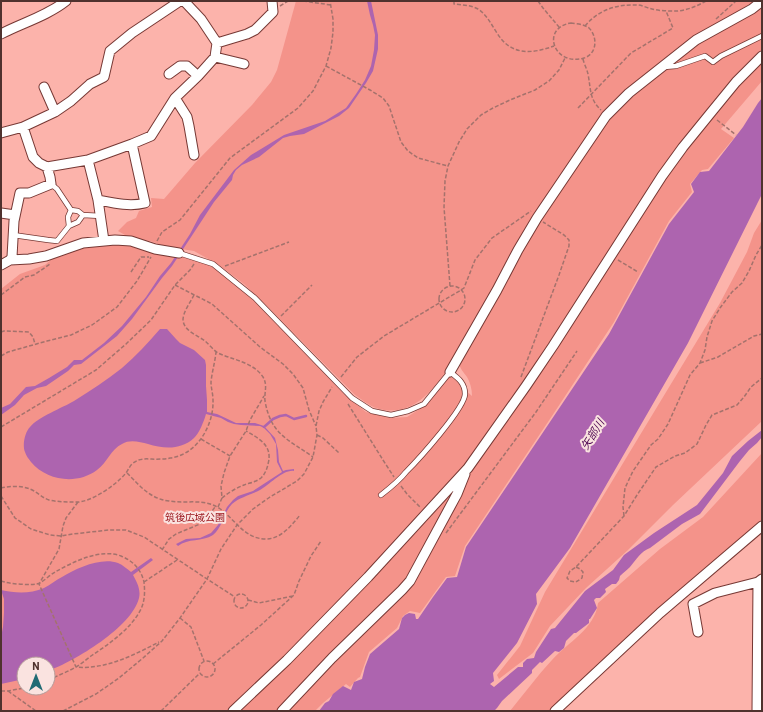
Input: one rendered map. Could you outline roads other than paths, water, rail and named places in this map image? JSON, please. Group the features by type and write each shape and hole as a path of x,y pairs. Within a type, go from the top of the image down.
{"street":[{"path":"1,34 61,5 66,1"},
{"path":"217,43 255,30 272,12 272,1"},
{"path":"450,372 498,290 518,250 537,218 606,116 629,93 696,40 752,10 762,1"},
{"path":"1,133 23,127 55,112 71,101 90,84 104,77 110,51 132,33 186,2 201,19 217,43 215,57 175,98 150,136 132,144 88,160 47,167 39,163 33,157 23,127"},
{"path":"233,711 368,577 468,468 557,340 662,176 709,114 736,82 762,56"},
{"path":"215,57 244,64"},
{"path":"169,74 180,66 187,66 198,76"},
{"path":"44,87 55,112"},
{"path":"175,98 187,117 194,155"},
{"path":"98,200 120,204 136,205 145,203 132,144"},
{"path":"88,160 98,200 104,241"},
{"path":"10,260 13,248 15,215 20,193 28,193 51,184 47,167"},
{"path":"1,213 15,215"},
{"path":"1,265 10,260 46,256 83,243 115,240 131,241 153,253 179,253"},
{"path":"282,711 332,658 410,581 457,494 468,468"},
{"path":"555,711 660,613 762,526"},
{"path":"698,632 693,604 715,593 760,580 757,711"}],"lane":[{"path":"661,67 676,66 705,56 713,62 721,56 762,36"},
{"path":"51,184 57,189 71,210 78,211 83,215 101,216"},
{"path":"69,226 68,217 71,210"},
{"path":"14,235 57,241 69,226 78,222 83,215"},
{"path":"179,253 213,264 255,298 352,398 372,411 391,415 408,412 424,404 450,372 460,379 464,387 465,396 458,410 407,472 381,495"}],"water":[{"path":"367,1 371,1 378,35 378,49 373,71 349,108 339,116 304,134 283,138 259,157 242,165 236,170 232,180 214,202 172,266 132,319 117,336 81,364 74,365 46,386 37,388 24,395 15,405 1,415 1,408 10,404 26,387 35,386 67,367 74,360 82,360 104,343 122,326 171,263 190,234 200,215 234,170 251,155 284,135 325,121 346,108 365,80 371,66 375,35"},
{"name":"矢部川","path":"762,98 762,194 688,343 570,548 536,594 537,604 517,643 493,673 494,681 490,684 494,687 518,667 523,667 523,663 527,659 534,658 536,652 551,629 555,628 585,591 613,570 624,555 697,505 723,473 732,456 762,430 762,437 740,461 700,514 682,524 641,553 630,567 620,576 616,584 612,584 605,589 606,592 600,598 596,598 594,600 597,608 589,619 589,623 574,633 566,641 564,648 559,652 555,651 542,663 540,662 532,670 532,673 502,701 494,711 319,711 325,703 329,701 333,694 343,686 351,690 354,682 362,679 370,654 399,629 402,618 405,615 409,613 415,614 416,619 418,619 447,578 457,577 466,547 609,334 669,224 694,192 691,184 700,172 709,171 743,127"},
{"path":"160,329 167,329 180,343 194,350 205,360 207,412 217,414 236,423 255,423 264,426 275,438 278,450 279,462 283,471 294,469 294,471 286,472 260,490 232,504 219,528 213,535 204,539 186,542 178,546 176,544 186,539 200,538 211,533 218,525 227,507 233,500 238,496 253,491 282,472 277,462 276,444 264,428 260,426 234,424 221,418 206,414 196,436 184,445 160,447 135,441 125,442 115,449 104,464 97,470 89,475 72,479 62,479 45,473 31,462 24,449 24,439 30,427 34,423 44,416 74,401 116,372 137,354"},
{"path":"151,558 153,560 133,575 139,589 139,598 134,609 126,620 114,631 87,651 56,667 56,656 16,656 16,681 1,684 1,637 3,627 4,599 1,590 22,592 39,590 82,567 104,561 118,563 131,572"}],"waterway":[{"path":"264,427 273,419 280,416 286,415 294,419 306,416"}],"park label":[{"name":"筑後広域公園","path":"195,517"}]}
